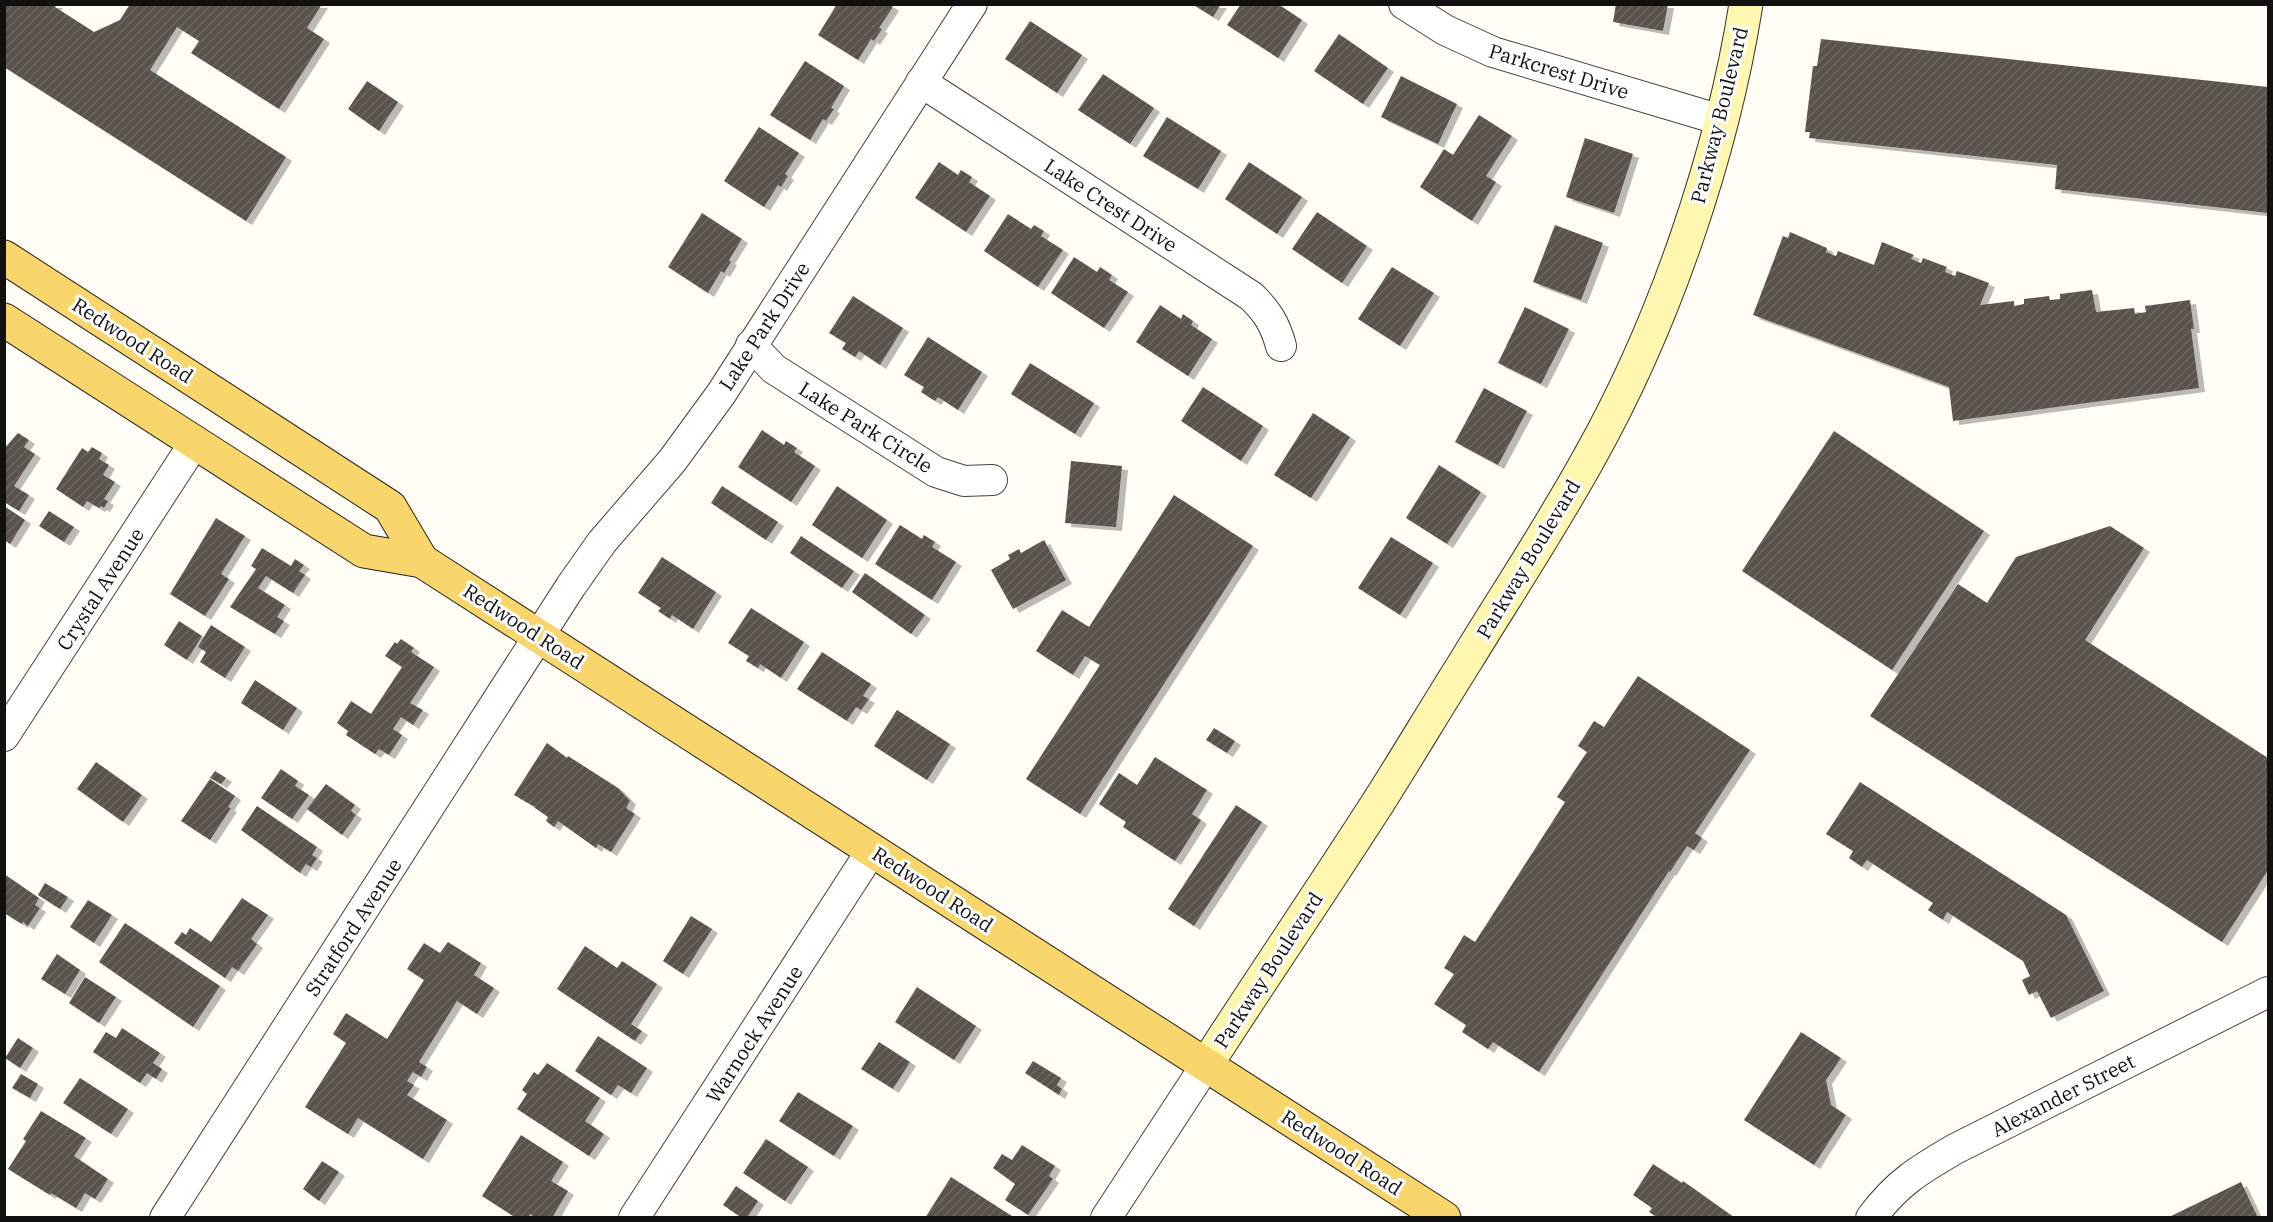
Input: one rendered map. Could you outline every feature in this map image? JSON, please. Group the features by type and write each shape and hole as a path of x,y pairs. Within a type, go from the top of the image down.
{"main road":[{"name":"Redwood Road","path":"4,257 390,507 422,561"},
{"name":"Redwood Road","path":"4,320 364,551 422,561 1443,1218"}],"street":[{"name":"Lake Park Drive","path":"540,636 602,542 696,430 972,4"},
{"name":"Parkcrest Drive","path":"1404,4 1445,30 1493,52 1721,120"},
{"name":"Parkway Boulevard","path":"1206,1065 1382,797 1590,456 1637,362 1663,299 1698,202 1721,120 1746,4"},
{"name":"Lake Crest Drive","path":"921,82 1251,296 1267,311 1276,328 1281,346"},
{"name":"Lake Park Circle","path":"751,345 774,369 936,472 964,481 992,480"},
{"name":"Crystal Avenue","path":"4,736 195,442"},
{"name":"Stratford Avenue","path":"165,1218 540,636"},
{"name":"Warnock Avenue","path":"634,1218 872,850"},
{"name":"Alexander Street","path":"1871,1218 1882,1203 1912,1174 1955,1149 2268,992"},
{"path":"1106,1218 1206,1065"}],"building":[{"path":"4,4 57,4 55,7 94,32 120,20 130,4 322,4 307,28 324,39 279,109 191,53 199,41 177,27 150,70 286,157 246,221 4,67"},
{"path":"837,4 889,4 893,7 879,28 882,29 874,41 871,39 858,60 818,35"},
{"path":"1192,4 1221,4 1213,17"},
{"path":"1241,4 1278,4 1302,20 1278,58 1227,25"},
{"path":"1616,4 1668,4 1663,31 1613,22"},
{"path":"1030,21 1082,55 1057,93 1005,59"},
{"path":"1339,34 1388,68 1363,104 1314,71"},
{"path":"1821,39 2268,87 2268,213 2055,189 2057,165 1809,138 1810,132 1805,132 1813,66 1817,66"},
{"path":"805,61 844,86 831,108 834,109 826,121 823,119 810,140 770,115"},
{"path":"1103,74 1154,108 1130,144 1078,110"},
{"path":"1401,76 1457,104 1438,144 1381,117"},
{"path":"367,81 398,102 379,131 348,109"},
{"path":"1479,115 1512,136 1486,176 1496,182 1472,221 1420,187 1444,149 1453,155"},
{"path":"1167,117 1221,151 1198,189 1143,156"},
{"path":"759,127 799,153 785,174 788,176 781,187 778,185 764,207 724,181"},
{"path":"1585,138 1633,154 1614,213 1566,197"},
{"path":"939,162 958,175 961,170 972,177 969,182 990,196 966,232 915,198"},
{"path":"1249,162 1302,197 1277,234 1225,199"},
{"path":"1317,212 1367,246 1342,283 1292,249"},
{"path":"702,213 742,239 729,260 731,262 724,273 721,271 708,293 668,267"},
{"path":"1008,214 1031,229 1034,225 1044,231 1041,236 1063,250 1038,287 984,251"},
{"path":"1555,225 1603,243 1581,300 1533,282"},
{"path":"1790,232 1827,248 1826,252 1836,256 1838,251 1874,265 1882,242 1914,255 1911,259 1921,263 1923,258 1947,267 1945,272 1955,276 1957,271 1989,283 1980,305 2014,301 2014,306 2024,304 2024,299 2049,296 2050,300 2060,299 2060,294 2092,290 2096,312 2134,308 2135,314 2146,312 2145,306 2190,300 2194,329 2191,329 2199,388 1953,421 1949,387 1753,315 1783,236 1788,238"},
{"path":"1074,257 1097,272 1100,267 1112,275 1109,280 1128,292 1104,328 1051,293"},
{"path":"1392,267 1434,293 1400,346 1358,319"},
{"path":"853,296 903,328 880,365 859,351 855,357 842,349 846,343 829,333"},
{"path":"1160,305 1181,319 1183,314 1193,321 1191,325 1212,339 1188,376 1136,342"},
{"path":"1525,307 1569,329 1541,384 1498,363"},
{"path":"928,337 982,372 958,410 938,397 935,401 921,392 924,387 904,375"},
{"path":"1030,363 1094,403 1075,434 1011,394"},
{"path":"1203,387 1263,426 1241,461 1181,421"},
{"path":"1484,388 1527,411 1498,465 1455,442"},
{"path":"1313,413 1350,437 1311,498 1274,475"},
{"path":"762,430 784,445 786,441 797,448 794,452 815,466 791,502 738,467"},
{"path":"1834,431 1984,531 1892,670 1742,571"},
{"path":"18,433 29,440 24,447 35,454 14,486 29,495 19,511 4,502 4,449"},
{"path":"92,447 102,453 99,459 109,465 103,475 115,482 104,499 108,501 104,508 101,506 99,508 87,501 83,507 56,489 82,448 88,452"},
{"path":"1071,461 1122,466 1116,527 1065,523"},
{"path":"1439,465 1481,492 1447,544 1406,518"},
{"path":"722,486 778,522 766,540 711,503"},
{"path":"837,486 887,520 862,558 812,525"},
{"path":"1174,495 1253,546 1080,814 1026,779 1100,665 1085,656 1073,675 1036,651 1062,610 1089,627"},
{"path":"4,506 25,520 10,544 4,540"},
{"path":"49,511 74,527 64,542 39,526"},
{"path":"216,518 245,536 221,574 229,579 205,616 170,594"},
{"path":"900,525 922,539 924,535 935,542 932,547 956,562 932,600 875,564"},
{"path":"2110,526 2144,548 2085,640 2268,758 2268,870 2222,942 1870,716 1958,584 1987,603 2016,557"},
{"path":"801,536 854,571 842,588 790,553"},
{"path":"1391,537 1433,563 1400,615 1358,588"},
{"path":"1044,540 1066,580 1013,609 991,570 1010,559 1008,555 1019,549 1021,553"},
{"path":"262,548 291,566 295,559 304,565 299,571 305,575 293,593 266,576 258,588 285,605 277,617 284,621 275,634 230,607 256,569 251,566"},
{"path":"662,557 716,592 693,629 672,615 670,619 658,611 661,608 638,593"},
{"path":"865,573 925,615 911,634 852,592"},
{"path":"751,608 804,642 781,678 760,664 758,668 746,661 749,656 728,643"},
{"path":"179,621 202,636 187,660 164,645"},
{"path":"211,625 245,647 225,678 200,662 206,652 198,647"},
{"path":"401,639 414,648 411,652 434,667 410,703 423,710 413,725 401,717 393,729 402,735 389,755 379,749 375,754 346,735 348,731 337,723 351,701 371,714 402,667 385,656 395,642 397,644"},
{"path":"822,652 871,684 863,696 869,699 861,710 856,707 847,721 797,689"},
{"path":"1638,676 1750,750 1695,833 1702,838 1694,850 1687,846 1669,871 1539,1072 1493,1042 1488,1049 1462,1032 1466,1025 1434,1004 1454,974 1444,968 1464,935 1475,942 1565,802 1557,797 1587,752 1578,746 1594,721 1604,727"},
{"path":"255,680 297,708 283,730 241,703"},
{"path":"897,710 950,744 927,780 874,746"},
{"path":"1214,728 1235,741 1227,753 1206,740"},
{"path":"547,743 567,758 568,756 618,788 630,801 626,808 635,814 611,852 598,844 596,848 558,821 554,827 546,821 548,817 514,795"},
{"path":"1155,757 1207,790 1192,814 1201,820 1175,861 1123,827 1126,822 1099,804 1119,773 1137,785"},
{"path":"96,762 142,795 123,822 77,789"},
{"path":"281,769 298,781 295,786 309,795 292,819 261,798"},
{"path":"215,771 226,778 221,784 210,778"},
{"path":"210,779 235,796 228,807 231,808 210,840 181,821"},
{"path":"1860,782 2066,915 2104,991 2051,1018 2037,991 2029,995 2022,980 2030,976 2023,961 1947,912 1943,920 1928,910 1933,903 1867,860 1862,867 1849,858 1853,851 1826,834"},
{"path":"326,784 355,805 351,811 356,815 342,835 307,809"},
{"path":"1236,805 1262,822 1194,926 1168,909"},
{"path":"257,806 317,847 312,855 317,858 311,867 306,864 300,873 241,830"},
{"path":"4,874 39,898 35,905 40,908 28,926 4,913"},
{"path":"45,883 68,897 60,909 38,895"},
{"path":"242,898 268,915 251,939 257,944 238,971 232,967 225,978 174,943 182,932 186,935 190,928 211,942"},
{"path":"88,900 112,915 94,943 70,927"},
{"path":"691,916 712,929 683,974 663,961"},
{"path":"125,923 220,986 193,1027 99,962"},
{"path":"448,942 481,963 474,975 494,988 477,1014 457,1001 419,1062 427,1067 421,1077 413,1072 407,1081 414,1085 407,1095 447,1120 423,1159 358,1118 348,1134 305,1107 346,1043 333,1034 346,1013 387,1039 424,980 407,969 424,943 440,953"},
{"path":"585,946 617,968 622,961 657,984 631,1024 642,1031 635,1041 557,989"},
{"path":"57,954 80,970 65,994 41,979"},
{"path":"85,977 116,997 99,1023 69,1003"},
{"path":"917,987 976,1026 954,1060 895,1022"},
{"path":"122,1028 160,1053 153,1063 162,1069 156,1079 147,1073 140,1083 93,1052 106,1032 116,1038"},
{"path":"1801,1032 1841,1058 1826,1080 1831,1105 1846,1115 1814,1165 1744,1120"},
{"path":"598,1036 647,1068 631,1093 618,1085 611,1095 575,1071"},
{"path":"18,1038 33,1048 20,1068 5,1058"},
{"path":"879,1042 910,1062 893,1089 861,1069"},
{"path":"1033,1061 1061,1078 1057,1085 1062,1089 1059,1095 1025,1073"},
{"path":"547,1063 600,1098 585,1121 604,1134 589,1156 517,1109 527,1094 522,1090 534,1072 538,1075"},
{"path":"21,1074 38,1084 30,1098 12,1088"},
{"path":"80,1078 128,1109 111,1134 63,1103"},
{"path":"798,1092 853,1126 834,1156 779,1121"},
{"path":"41,1111 86,1138 74,1156 108,1179 95,1199 85,1193 76,1208 8,1169"},
{"path":"521,1135 563,1162 551,1181 568,1191 552,1218 536,1218 530,1214 528,1218 516,1218 482,1196"},
{"path":"766,1139 808,1167 785,1201 743,1173"},
{"path":"1022,1145 1055,1166 1049,1176 1053,1179 1028,1215 1005,1200 1015,1184 993,1168 1002,1154 1012,1160"},
{"path":"322,1161 339,1172 319,1201 303,1189"},
{"path":"1653,1164 1682,1183 1683,1181 1735,1218 1658,1218 1649,1212 1652,1208 1633,1195"},
{"path":"951,1177 1015,1218 925,1218"},
{"path":"2241,1182 2258,1218 2167,1218"},
{"path":"736,1186 758,1201 747,1218 742,1218 723,1205"}]}
